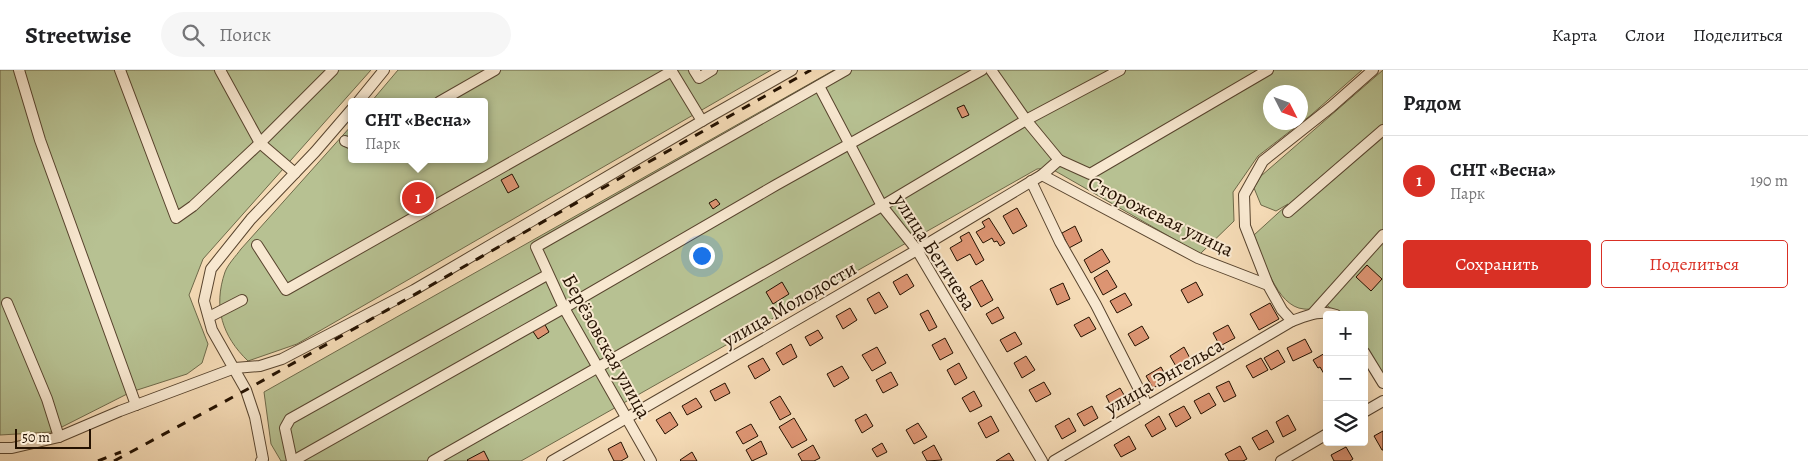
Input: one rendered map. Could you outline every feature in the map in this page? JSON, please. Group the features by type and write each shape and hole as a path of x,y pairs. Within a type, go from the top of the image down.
{"street":[{"path":"19,70 40,140 136,405"},
{"path":"120,70 176,218 193,206 260,143 332,70"},
{"path":"220,70 260,143 295,173"},
{"path":"361,98 384,70"},
{"path":"446,98 495,70"},
{"path":"694,70 699,78 712,70"},
{"path":"0,448 12,448 59,437 136,405 235,368 260,366 282,359 414,290 792,70"},
{"path":"819,86 846,70"},
{"path":"547,275 290,420 285,428 292,461 564,308 776,185 982,70"},
{"path":"992,70 1026,120 1060,160 1090,174 1268,70"},
{"path":"433,461 882,206 1026,120 1120,70"},
{"path":"1323,312 1314,313 1292,321 1282,310 1268,284 1245,226 1244,195 1263,162 1373,70"},
{"path":"257,245 286,290 672,71 702,121"},
{"name":"улица Бегичева","path":"819,86 882,206 917,250 1042,461"},
{"name":"Берёзовская улица","path":"652,461 564,308 547,275 536,246 819,86"},
{"path":"263,460 255,417 246,390 212,330 204,301 211,269 251,219 316,152 348,114"},
{"path":"1288,212 1383,130"},
{"name":"улица Молодости","path":"552,461 917,250 1042,175 1060,160"},
{"name":"Сторожевая улица","path":"1042,175 1198,258 1268,284"},
{"path":"1031,181 1060,242 1096,304 1147,405"},
{"path":"1314,313 1383,235"},
{"path":"209,317 242,300"},
{"path":"7,303 47,399 59,437"},
{"name":"улица Энгельса","path":"1054,461 1292,321"},
{"path":"1366,356 1383,383"},
{"path":"1368,410 1383,401"},
{"path":"1281,461 1323,436"}],"green space":[{"path":"0,70 371,70 203,259 189,295 208,344 202,363 187,374 131,392 52,432 0,435"},
{"path":"398,70 771,70 297,344 248,361 232,341 222,320 220,297 225,272 241,249 348,129 348,163 488,163 488,98 374,98"},
{"path":"834,70 1362,70 1308,117 1308,85 1263,85 1263,130 1292,130 1258,156 1233,192 1234,221 1200,254 1050,168 1037,169 521,461 281,461 271,444 264,392"},
{"path":"1383,70 1383,383 1368,358 1368,311 1334,311 1328,306 1304,309 1294,306 1278,291 1266,268 1254,235 1288,204 1276,211 1261,205 1254,188 1261,176"}],"building":[{"path":"964,105 969,115 962,118 957,108"},
{"path":"512,174 519,187 508,193 501,180"},
{"path":"716,199 720,204 713,209 709,203"},
{"path":"1017,208 1027,226 1013,234 1003,216"},
{"path":"989,218 1005,243 1000,246 992,238 983,243 976,232 985,227 982,222"},
{"path":"1075,226 1082,241 1069,248 1062,233"},
{"path":"969,232 984,260 976,265 970,254 957,261 950,248 962,241 960,237"},
{"path":"1102,249 1110,262 1091,273 1084,260"},
{"path":"1367,265 1382,279 1371,291 1356,277"},
{"path":"1107,270 1117,287 1103,295 1094,278"},
{"path":"907,274 914,286 900,295 893,282"},
{"path":"982,280 993,300 981,307 970,287"},
{"path":"782,282 789,294 773,304 766,292"},
{"path":"1196,282 1203,295 1188,303 1181,290"},
{"path":"1063,283 1070,299 1057,305 1050,289"},
{"path":"879,292 888,307 875,314 867,299"},
{"path":"1125,293 1132,305 1117,313 1110,301"},
{"path":"1270,303 1279,319 1259,330 1250,314"},
{"path":"998,307 1004,318 992,324 986,314"},
{"path":"850,308 857,320 843,329 836,316"},
{"path":"928,310 937,327 929,331 920,314"},
{"path":"1089,317 1096,329 1081,337 1074,325"},
{"path":"544,323 549,332 538,339 532,330"},
{"path":"1228,325 1235,338 1220,346 1213,333"},
{"path":"1142,326 1149,338 1135,346 1128,334"},
{"path":"818,330 823,338 810,346 805,337"},
{"path":"1015,332 1022,344 1007,352 1000,340"},
{"path":"945,338 953,353 940,360 932,345"},
{"path":"1305,339 1312,352 1293,361 1287,348"},
{"path":"791,344 797,357 783,365 776,353"},
{"path":"877,347 886,363 872,371 862,355"},
{"path":"1184,347 1191,360 1177,368 1170,356"},
{"path":"1278,350 1285,362 1271,370 1264,358"},
{"path":"1323,354 1323,372 1320,367 1318,368 1313,360"},
{"path":"1026,356 1035,370 1022,378 1014,363"},
{"path":"763,358 770,370 755,379 748,366"},
{"path":"1261,358 1268,370 1253,378 1246,366"},
{"path":"959,363 967,378 955,385 947,370"},
{"path":"842,366 849,378 834,387 827,374"},
{"path":"1161,367 1168,380 1153,388 1146,376"},
{"path":"891,372 898,385 883,393 876,380"},
{"path":"1229,381 1236,396 1224,402 1216,387"},
{"path":"1044,382 1051,394 1036,402 1029,390"},
{"path":"725,383 730,393 715,401 710,391"},
{"path":"1120,388 1127,400 1112,408 1106,396"},
{"path":"974,391 982,406 970,412 962,398"},
{"path":"1209,393 1216,405 1201,414 1194,401"},
{"path":"780,396 791,414 780,420 770,402"},
{"path":"696,398 702,407 687,415 682,406"},
{"path":"1092,406 1098,418 1084,426 1077,414"},
{"path":"1184,406 1191,418 1176,427 1169,414"},
{"path":"670,412 678,425 665,434 656,420"},
{"path":"866,414 873,426 862,433 855,420"},
{"path":"1288,415 1296,430 1283,437 1276,422"},
{"path":"991,416 999,431 986,438 978,423"},
{"path":"1159,416 1166,429 1152,437 1145,425"},
{"path":"794,418 807,440 792,448 779,427"},
{"path":"1069,418 1076,431 1062,439 1055,426"},
{"path":"918,423 927,437 914,444 906,430"},
{"path":"751,424 758,436 743,444 736,432"},
{"path":"1267,430 1274,442 1259,450 1252,438"},
{"path":"1383,431 1383,450 1382,450 1374,436"},
{"path":"1129,436 1136,449 1121,457 1114,445"},
{"path":"761,441 767,454 752,461 746,450"},
{"path":"621,442 628,457 621,461 614,461 608,449"},
{"path":"882,443 887,452 877,457 872,449"},
{"path":"813,445 820,458 814,461 802,461 798,454"},
{"path":"934,445 942,460 927,461 922,452"},
{"path":"1240,446 1247,459 1243,461 1229,461 1225,454"},
{"path":"1346,447 1353,459 1350,461 1334,461 1331,455"},
{"path":"484,451 489,461 467,460"},
{"path":"692,452 697,461 680,460"},
{"path":"1009,453 1014,461 996,461"}],"railway":[{"path":"114,461 246,390 811,70"},
{"path":"98,461 121,452"}],"place":[{"name":"СНТ «Весна»","path":"418,198"}]}
